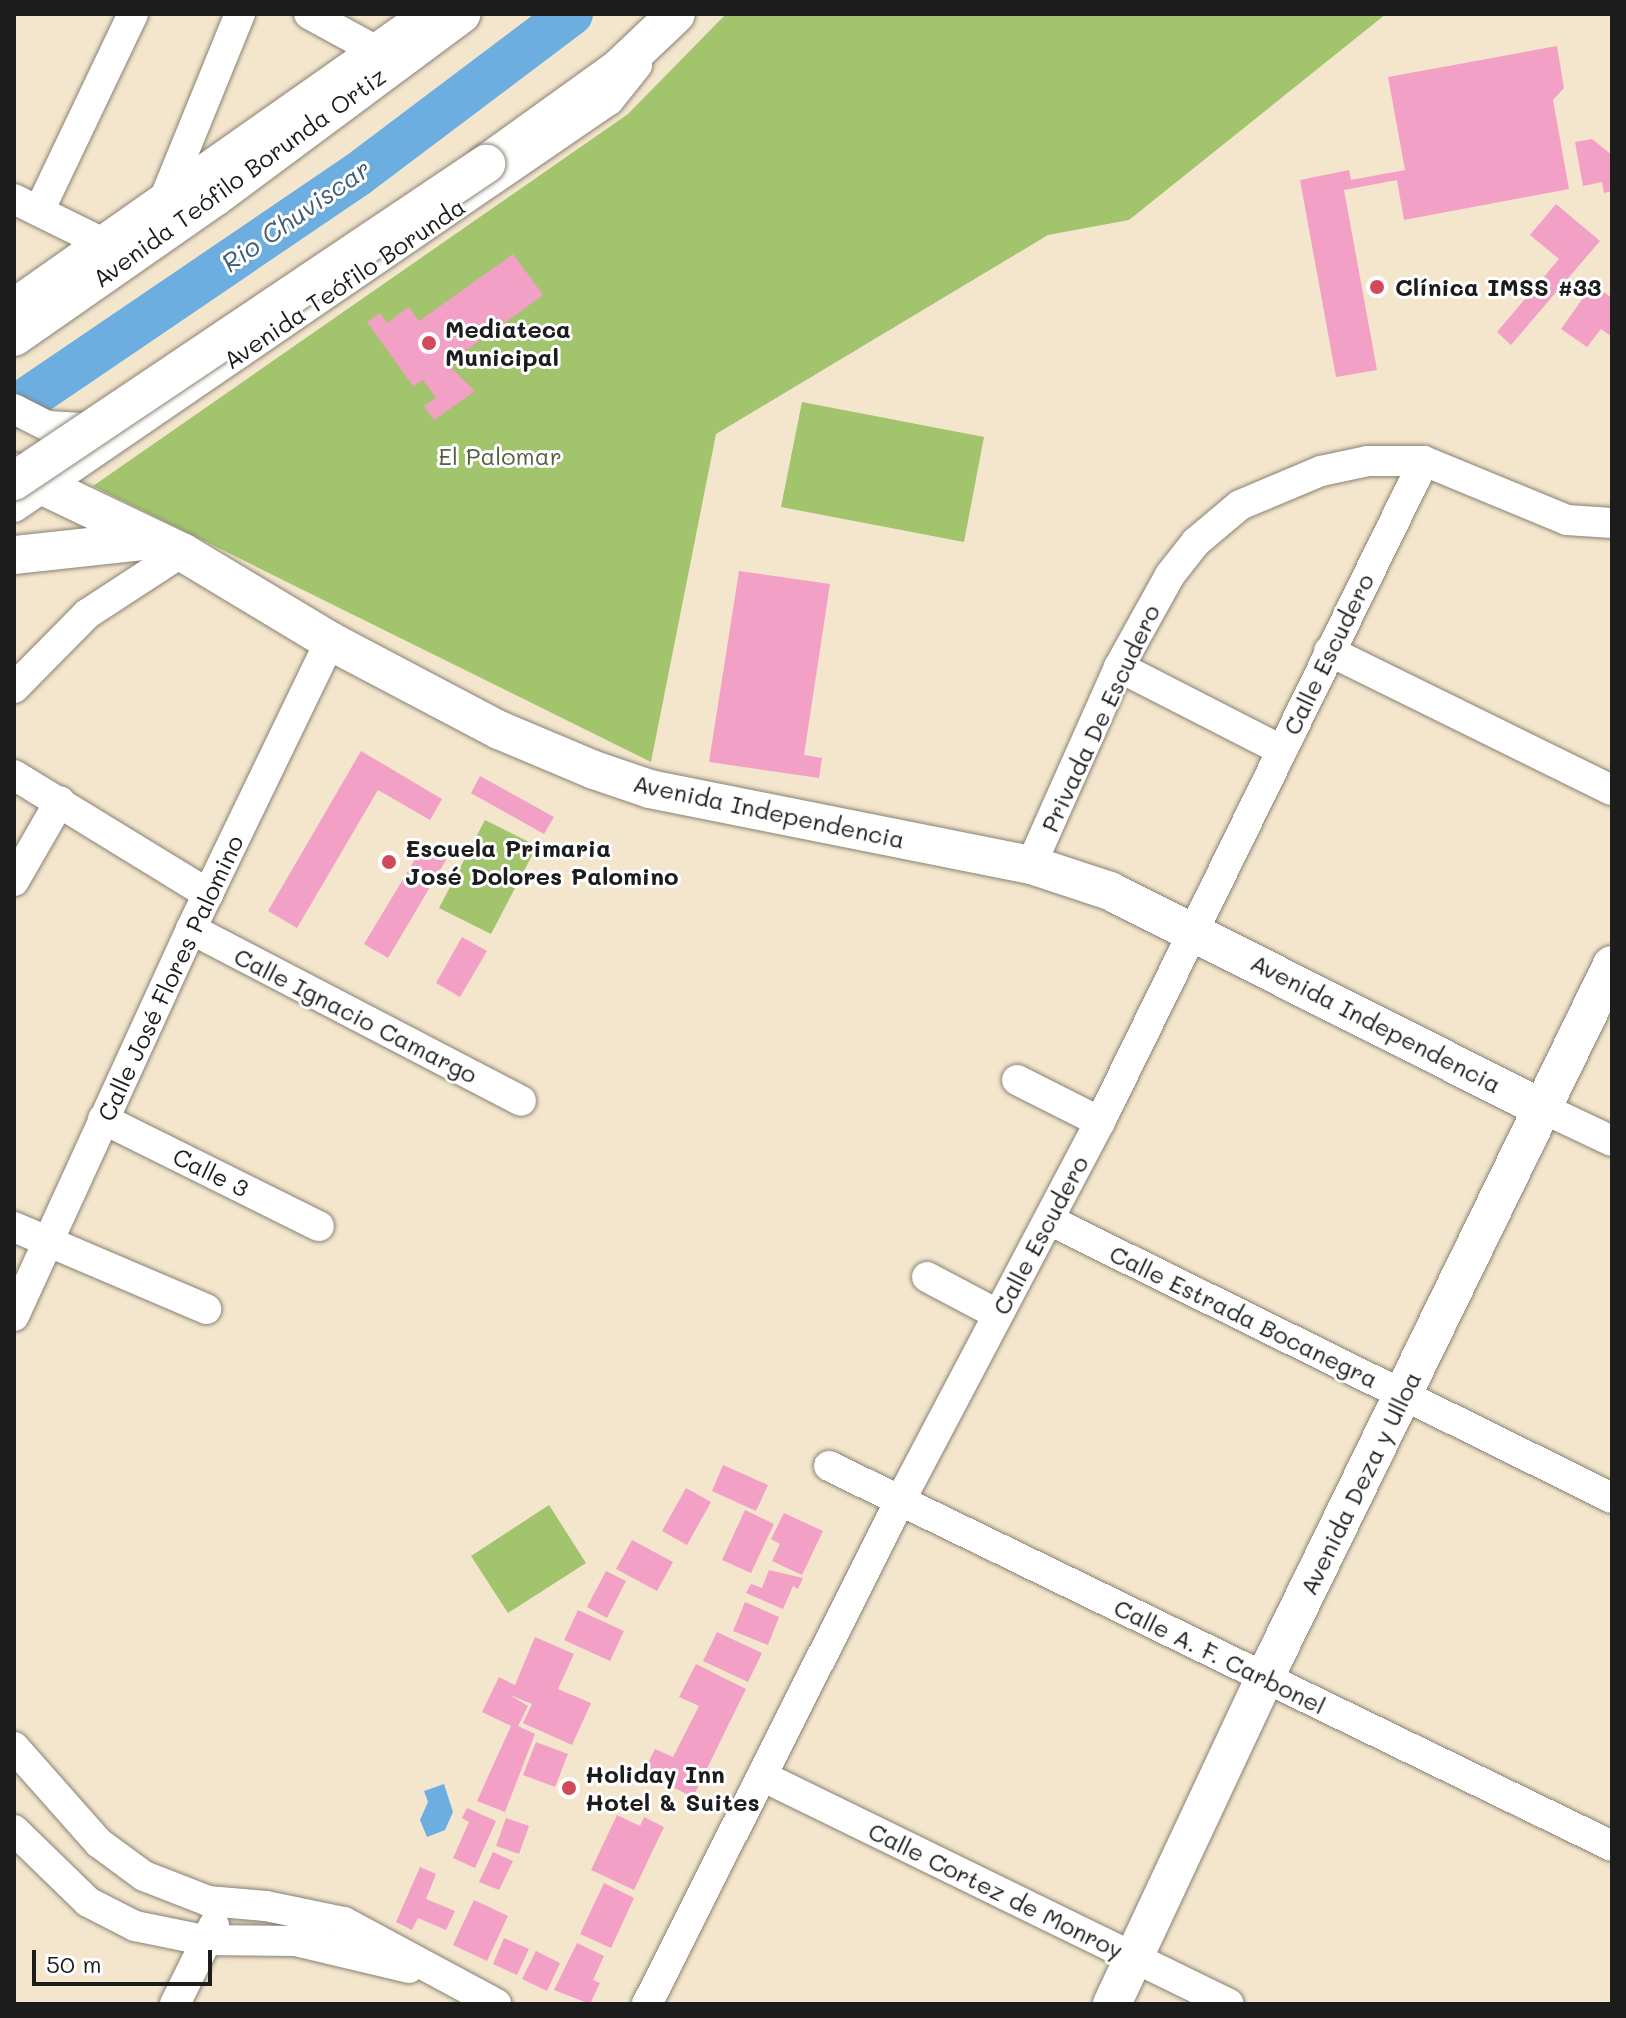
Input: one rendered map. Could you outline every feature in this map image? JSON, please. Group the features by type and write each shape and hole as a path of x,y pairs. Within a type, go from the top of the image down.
{"main road":[{"name":"Avenida Teófilo Borunda Ortiz","path":"14,337 425,28 461,14"},
{"name":"Avenida Teófilo Borunda","path":"21,486 486,164 617,70 666,26"},
{"name":"Avenida Independencia","path":"21,486 166,546 330,641 499,730 650,789 1031,865 1110,891 1193,929 1540,1107"},
{"path":"14,555 166,546"},
{"name":"Avenida Deza y Ulloa","path":"1112,2004 1265,1677 1404,1395 1540,1107 1612,965"}],"street":[{"path":"103,243 27,205 133,14"},
{"path":"164,200 240,14"},
{"path":"309,14 375,50"},
{"name":"Avenida Teófilo Borunda","path":"21,486 129,427 609,100 666,26"},
{"path":"14,303 375,50 425,28"},
{"path":"14,409 48,426 129,427"},
{"name":"Privada De Escudero","path":"1031,865 1119,667 1170,575 1196,542 1240,505 1321,471 1368,461 1424,461"},
{"path":"1424,461 1567,520 1612,523"},
{"name":"Calle Escudero","path":"647,2004 764,1777 900,1501 1100,1122 1424,461"},
{"path":"14,688 87,614 166,546"},
{"name":"Calle José Flores Palomino","path":"14,1316 191,929 330,641"},
{"path":"1329,651 1612,790"},
{"path":"1119,667 1281,750"},
{"path":"14,775 208,894"},
{"path":"14,881 60,801"},
{"name":"Calle Ignacio Camargo","path":"191,929 521,1101"},
{"path":"1017,1080 1100,1122"},
{"path":"1540,1107 1612,1141"},
{"name":"Calle 3","path":"103,1119 319,1226"},
{"name":"Calle Estrada Bocanegra","path":"1049,1220 1612,1498"},
{"path":"14,1227 206,1309"},
{"path":"927,1277 997,1314"},
{"name":"Calle A. F. Carbonel","path":"829,1466 1612,1846"},
{"path":"14,1747 99,1843 144,1876 208,1901 344,1922 496,2004"},
{"name":"Calle Cortez de Monroy","path":"764,1777 1229,2004"},
{"path":"14,1830 88,1902 135,1926 204,1940 295,1941 438,1975"},
{"path":"175,2004 204,1940 229,1903"}],"green space":[{"name":"El Palomar","path":"726,14 1386,14 1129,220 1048,235 716,434 651,762 93,486 628,114"},
{"path":"802,402 984,437 964,542 781,507"},
{"path":"485,820 537,846 491,934 439,908"},
{"path":"549,1505 586,1563 508,1613 471,1556"}],"water":[{"path":"444,1784 453,1812 445,1830 427,1837 420,1820 428,1802 424,1791"}],"building":[{"path":"1557,46 1564,88 1553,100 1569,189 1404,220 1397,180 1344,190 1377,370 1336,377 1300,180 1349,170 1351,180 1405,170 1388,77"},
{"path":"1592,139 1612,155 1612,191 1604,193 1602,182 1583,186 1575,142"},
{"path":"1556,204 1600,241 1511,345 1497,332 1559,259 1530,235"},
{"name":"Mediateca Municipal","path":"513,254 543,295 447,364 475,391 434,420 424,406 436,398 423,380 413,386 367,322 380,313 387,323 409,307 419,321"},
{"path":"1593,284 1612,298 1612,337 1601,329 1587,347 1561,329"},
{"path":"739,571 830,584 804,755 822,758 819,778 709,762"},
{"path":"361,751 442,799 430,820 378,790 297,928 268,911"},
{"path":"480,776 554,817 544,834 471,793"},
{"path":"423,846 446,860 388,958 364,944"},
{"path":"462,937 487,951 460,997 436,983"},
{"path":"723,1465 768,1485 756,1511 712,1491"},
{"path":"686,1488 711,1502 687,1545 662,1531"},
{"path":"745,1510 774,1524 751,1573 722,1560"},
{"path":"784,1513 823,1531 802,1575 772,1561 780,1544 771,1539"},
{"path":"632,1540 673,1562 657,1591 616,1569"},
{"path":"769,1570 803,1578 798,1589 793,1586 783,1609 746,1593 751,1584 762,1588"},
{"path":"606,1571 626,1581 607,1618 587,1607"},
{"path":"745,1602 779,1617 768,1645 733,1631"},
{"path":"578,1610 624,1631 610,1661 564,1640"},
{"path":"717,1632 762,1653 748,1682 703,1661"},
{"path":"535,1637 574,1654 558,1689 591,1703 572,1745 523,1723 532,1704 510,1695 528,1706 518,1726 535,1734 505,1812 477,1801 511,1726 482,1712 499,1677 515,1685"},
{"path":"696,1664 746,1689 693,1797 643,1773 655,1749 673,1757 699,1706 679,1697"},
{"path":"536,1742 568,1754 555,1787 523,1775"},
{"path":"467,1808 496,1821 475,1868 453,1858 469,1822 462,1818"},
{"path":"617,1815 640,1826 644,1817 664,1827 634,1890 591,1870"},
{"path":"506,1818 529,1826 519,1854 496,1846"},
{"path":"493,1852 513,1861 499,1890 479,1882"},
{"path":"420,1867 436,1874 426,1899 455,1911 446,1930 418,1918 412,1930 396,1922"},
{"path":"604,1883 634,1898 611,1948 580,1934"},
{"path":"474,1900 508,1916 487,1961 453,1945"},
{"path":"504,1938 529,1949 517,1975 493,1964"},
{"path":"577,1943 604,1956 593,1980 600,1983 590,2004 554,1990"},
{"path":"536,1951 560,1963 547,1991 522,1979"}],"waterway":[{"name":"Rio Chuviscar","path":"14,408 357,175 571,14"}],"place":[{"name":"Clínica IMSS #33","path":"1377,287"},
{"name":"Mediateca Municipal","path":"429,343"},
{"name":"Escuela Primaria José Dolores Palomino","path":"389,862"},
{"name":"Holiday Inn Hotel & Suites","path":"569,1788"}]}
